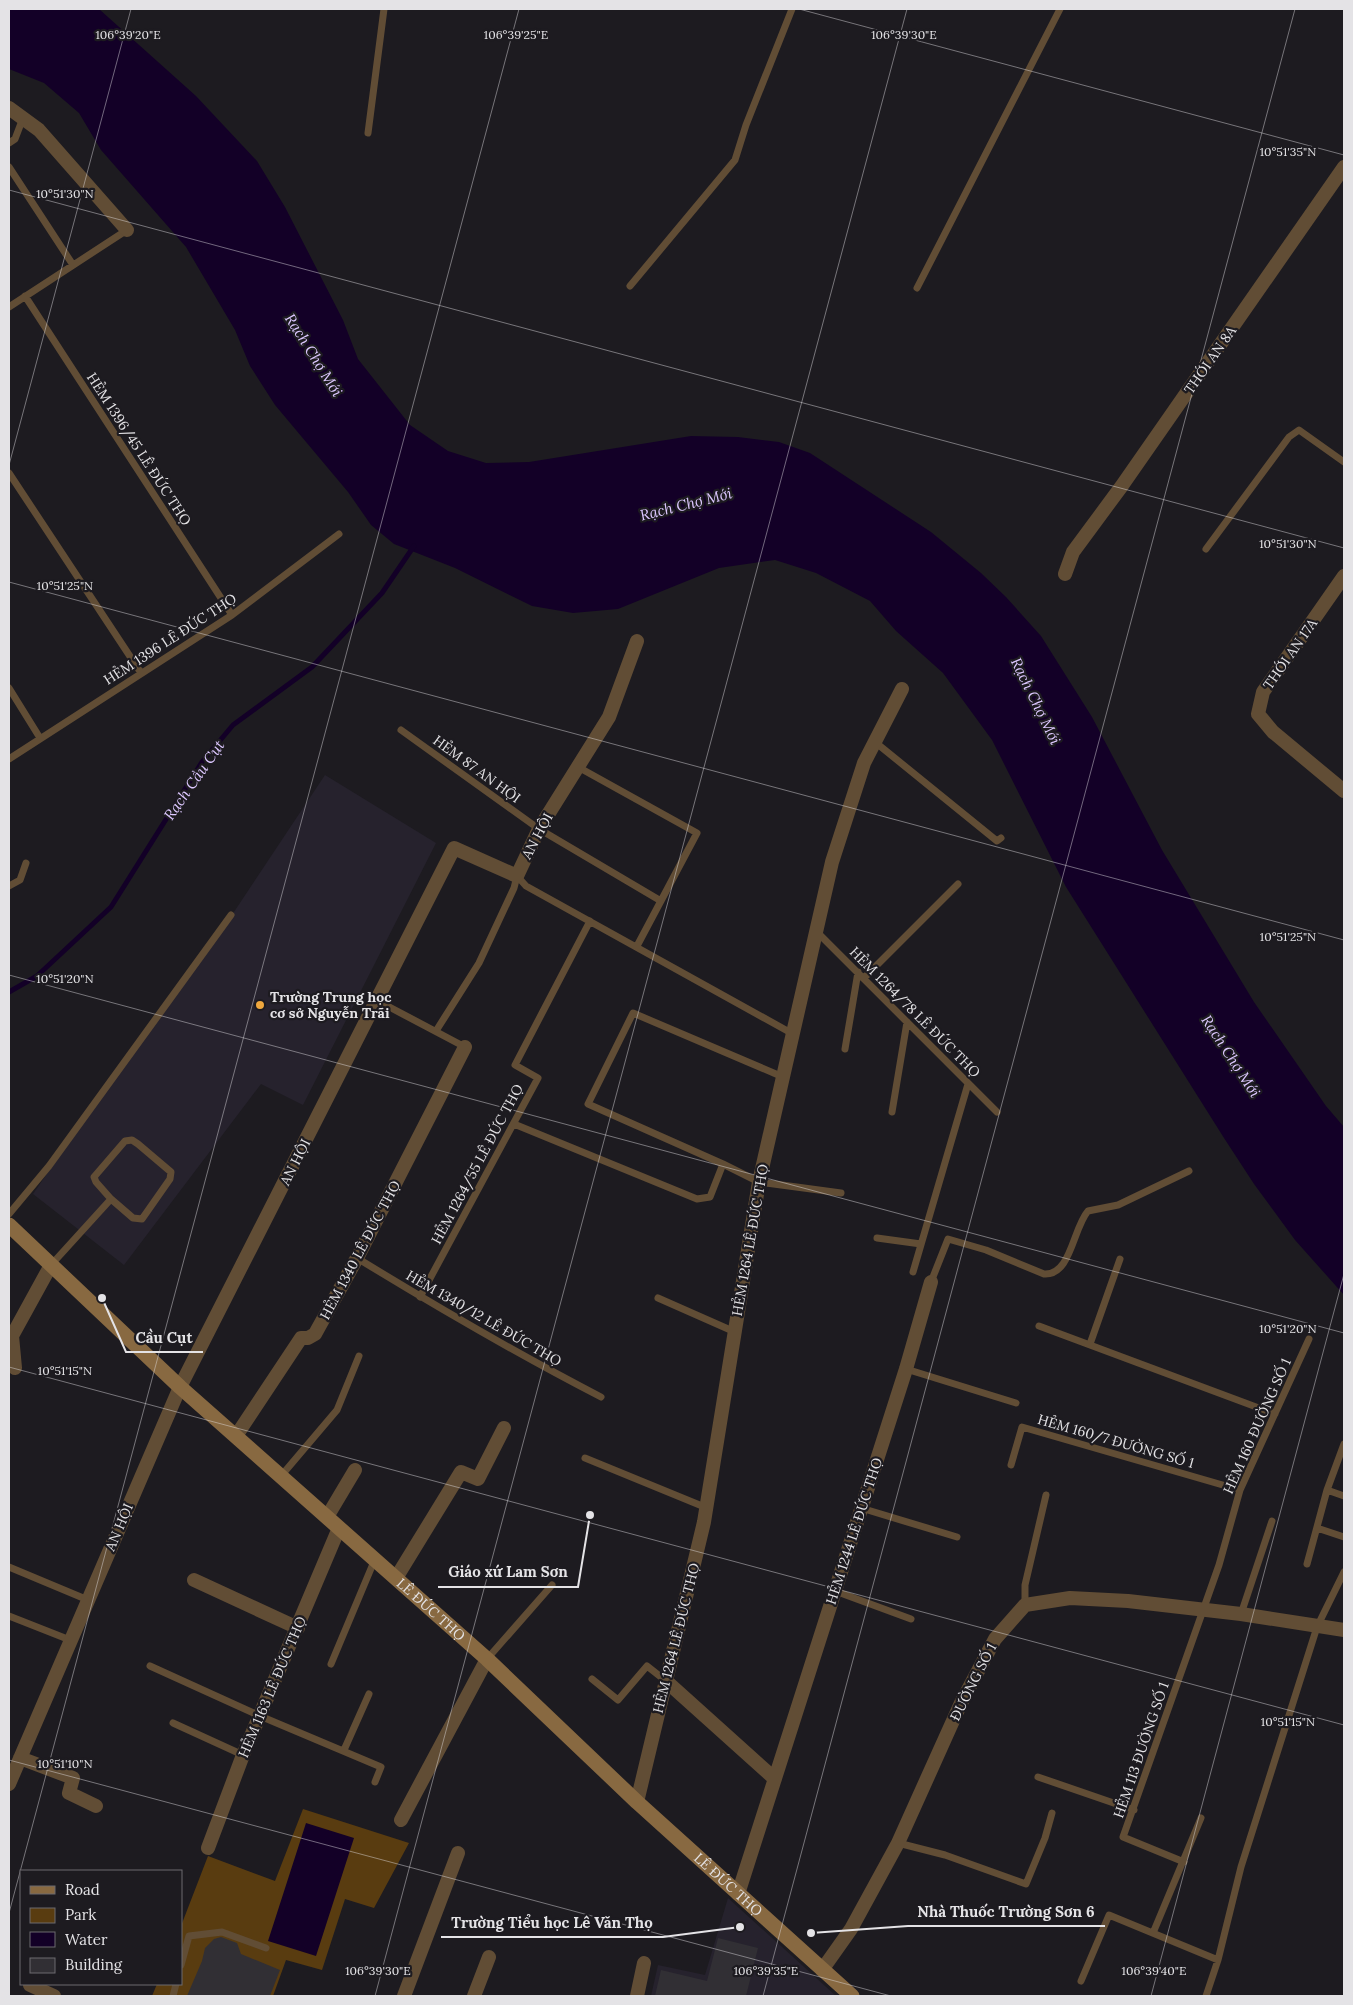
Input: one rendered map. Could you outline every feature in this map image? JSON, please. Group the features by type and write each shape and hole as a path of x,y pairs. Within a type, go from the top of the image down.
{"main road":[{"name":"LÊ ĐỨC THỌ","path":"9,1225 180,1387 487,1659 637,1802 852,1996"}],"street":[{"path":"9,108 39,130 127,230"},
{"name":"THỚI AN 8A","path":"1065,574 1073,552 1121,488 1344,167"},
{"name":"THỚI AN 17A","path":"1344,576 1263,692 1258,714 1273,732 1344,791"},
{"name":"AN HỘI","path":"9,1784 180,1387 378,1001 454,848 516,876 539,829 609,716 637,641"},
{"name":"HẺM 1264 LÊ ĐỨC THỌ","path":"637,1802 707,1508 759,1182 832,862 864,763 902,689"},
{"name":"HẺM 1340 LÊ ĐỨC THỌ","path":"236,1436 301,1338 308,1338 315,1334 357,1258 465,1047"},
{"path":"15,1368 12,1336 51,1265"},
{"name":"HẺM 1244 LÊ ĐỨC THỌ","path":"738,1894 906,1369 931,1282"},
{"path":"396,1578 461,1472 478,1478 504,1428"},
{"path":"327,1517 355,1470"},
{"name":"HẺM 1163 LÊ ĐỨC THỌ","path":"208,1848 243,1755 339,1528"},
{"path":"194,1580 298,1628"},
{"path":"1025,1605 1070,1598 1128,1601 1242,1614 1344,1630"},
{"name":"ĐƯỜNG SỐ 1","path":"822,1970 851,1929 898,1843 961,1703 995,1639 1025,1605"},
{"path":"401,1820 487,1659"},
{"path":"666,1681 775,1779"},
{"path":"20,1758 73,1778 68,1793 96,1806"},
{"path":"404,1996 458,1853"},
{"path":"474,1996 489,1957"},
{"path":"637,1996 644,1964"},
{"path":"28,1988 54,1996"}],"lane":[{"path":"368,133 384,9"},
{"path":"630,286 735,160 746,126 792,9"},
{"path":"917,288 1060,9"},
{"path":"9,143 15,139 23,118"},
{"path":"9,167 73,265"},
{"path":"9,307 127,230"},
{"name":"HẺM 1396/45 LÊ ĐỨC THỌ","path":"25,296 232,615"},
{"path":"1206,549 1290,436 1299,430 1344,462"},
{"path":"9,473 141,673"},
{"name":"HẺM 1396 LÊ ĐỨC THỌ","path":"9,758 232,615 340,534"},
{"path":"9,688 40,738"},
{"name":"HẺM 87 AN HỘI","path":"401,730 539,829"},
{"path":"875,742 996,840 1001,838"},
{"path":"578,767 697,833 636,946"},
{"path":"539,829 661,901"},
{"path":"9,886 20,880 26,862"},
{"path":"516,876 526,886 792,1034"},
{"path":"436,1031 479,964 514,888 516,876"},
{"path":"864,978 958,884"},
{"path":"9,1214 49,1166 231,915"},
{"name":"HẺM 1264/55 LÊ ĐỨC THỌ","path":"420,1297 538,1078 515,1065 590,921"},
{"name":"HẺM 1264/78 LÊ ĐỨC THỌ","path":"816,930 997,1112"},
{"path":"845,1049 858,972"},
{"path":"378,1001 465,1047"},
{"path":"783,1078 633,1013 588,1104 759,1182 841,1193"},
{"path":"892,1112 907,1022"},
{"path":"913,1272 968,1084"},
{"path":"514,1124 697,1199 710,1197 723,1164"},
{"path":"125,1140 132,1140 138,1144 171,1172 170,1179 142,1219 134,1218 111,1199 94,1177 125,1140"},
{"path":"931,1282 948,1239 986,1250 1044,1274 1054,1273 1064,1264 1079,1226 1088,1212 1118,1205 1189,1171"},
{"path":"51,1265 111,1199"},
{"path":"877,1238 921,1244"},
{"name":"HẺM 1340/12 LÊ ĐỨC THỌ","path":"357,1258 522,1356 601,1397"},
{"path":"1090,1344 1120,1259"},
{"path":"658,1298 735,1332"},
{"path":"1039,1326 1275,1414"},
{"name":"HẺM 160 ĐƯỜNG SỐ 1","path":"1203,1610 1219,1565 1240,1490 1309,1339"},
{"path":"281,1476 337,1410 359,1356"},
{"path":"906,1369 1016,1403"},
{"name":"HẺM 160/7 ĐƯỜNG SỐ 1","path":"1011,1465 1022,1427 1240,1490"},
{"path":"1307,1564 1327,1490 1344,1444"},
{"path":"585,1458 707,1508"},
{"path":"1327,1490 1344,1496"},
{"path":"1025,1605 1024,1585 1046,1495"},
{"path":"861,1508 957,1537"},
{"path":"1242,1614 1272,1521"},
{"path":"1317,1528 1344,1537"},
{"path":"331,1664 375,1559"},
{"path":"9,1567 88,1600"},
{"path":"1206,1996 1218,1960 1242,1867 1317,1627 1344,1572"},
{"path":"487,1659 552,1585"},
{"path":"835,1591 911,1619"},
{"name":"HẺM 113 ĐƯỜNG SỐ 1","path":"1184,1862 1123,1837 1203,1610"},
{"path":"9,1616 70,1640"},
{"path":"150,1666 260,1716 381,1767 375,1782"},
{"path":"592,1679 618,1700 647,1666 666,1681"},
{"path":"344,1750 369,1694"},
{"path":"173,1723 243,1755"},
{"path":"1038,1777 1134,1810"},
{"path":"898,1843 945,1855 1026,1884 1045,1838 1052,1813"},
{"path":"1153,1933 1201,1818"},
{"path":"1081,1981 1109,1915 1218,1960"},
{"path":"182,1961 189,1936 222,1932 266,1948"}],"shaded area":[{"name":"Trường Trung học cơ sở Nguyễn Trãi","path":"325,775 436,843 303,1105 261,1084 124,1265 33,1194 106,1088 224,927"},
{"path":"728,1898 836,1996 651,1996 658,1965 705,1975"}],"green space":[{"path":"303,1809 409,1843 374,1908 345,1899 322,1970 286,1960 273,1996 152,1996 157,1985 182,1985 182,1923 208,1856 275,1881"}],"water":[{"name":"Rạch Chợ Mới","path":"9,9 99,9 196,96 257,161 285,207 343,320 358,359 410,425 448,451 486,463 529,462 691,436 738,437 779,442 810,453 931,532 981,573 1006,597 1041,636 1092,717 1162,850 1254,1002 1326,1106 1344,1127 1344,1295 1295,1240 1254,1184 1224,1138 1066,887 992,740 943,673 896,631 870,601 816,573 775,560 719,568 618,609 573,613 532,606 455,568 394,544 371,525 348,492 275,405 250,366 235,330 186,247 101,150 79,113 44,83 9,69"},
{"path":"306,1823 354,1838 316,1956 268,1941"}],"building":[{"path":"221,1937 237,1943 241,1954 280,1970 270,1996 187,1996 202,1961 205,1948 214,1939"},
{"path":"718,1938 758,1948 746,1996 655,1996 661,1970 707,1981"}],"waterway":[{"name":"Rạch Cầu Cụt","path":"9,992 37,976 111,907 202,762 233,725 312,667 382,593 414,546"}],"place":[{"name":"Trường Trung học cơ sở Nguyễn Trãi","path":"260,1005"},
{"name":"Cầu Cụt","path":"102,1298"},
{"name":"Giáo xứ Lam Sơn","path":"590,1515"},
{"name":"Trường Tiểu học Lê Văn Thọ","path":"740,1927"},
{"name":"Nhà Thuốc Trường Sơn 6","path":"811,1933"}]}
